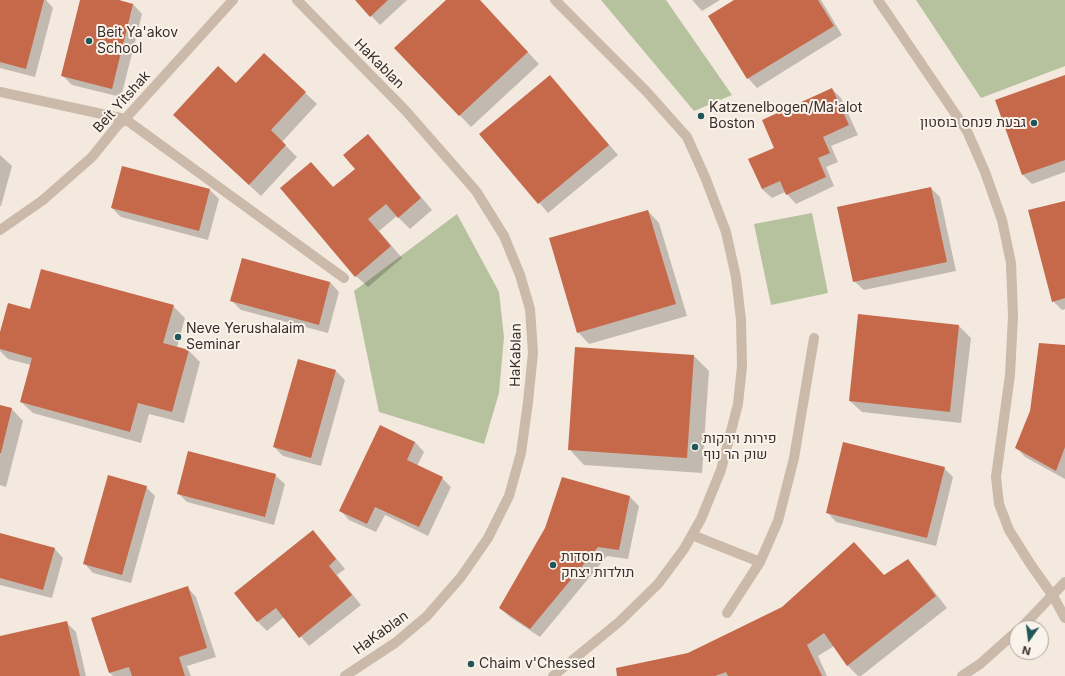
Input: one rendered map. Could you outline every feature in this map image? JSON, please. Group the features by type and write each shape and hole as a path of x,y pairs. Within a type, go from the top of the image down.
{"street":[{"name":"Beit Yitshak","path":"0,230 43,200 92,157 117,126 233,0"},
{"name":"HaKablan","path":"297,0 404,110 476,191 504,236 520,275 530,309 533,353 521,453 509,496 488,538 461,576 427,616 395,643 345,676"},
{"path":"553,676 619,622 658,584 684,549 701,518 721,470 738,397 742,366 741,320 736,278 726,232 706,177 687,137 646,91 555,0"},
{"path":"878,0 967,131 986,172 1002,220 1010,264 1013,316 1010,375 996,477 999,504 1009,530 1053,596 1065,618"},
{"path":"0,92 125,119 344,278"},
{"path":"728,613 760,562 778,521 794,458 814,338"},
{"path":"692,535 760,562"},
{"path":"1029,620 1065,582"},
{"path":"962,676 980,664 1009,638"}],"green space":[{"path":"601,0 666,0 732,95 694,111"},
{"path":"916,0 1065,0 1065,66 981,98"},
{"path":"812,213 828,293 771,305 754,224"},
{"path":"457,214 499,292 504,337 499,393 484,444 379,412 354,291"}],"building":[{"path":"0,0 44,0 26,69 0,62"},
{"path":"80,0 119,0 133,4 112,89 61,76"},
{"path":"355,0 388,0 370,17"},
{"path":"446,0 480,0 528,52 459,116 394,48"},
{"path":"734,0 818,0 834,26 747,79 708,16"},
{"path":"264,53 306,92 271,130 286,145 249,185 173,115 218,66 236,83"},
{"path":"550,75 609,145 538,204 479,134"},
{"name":"גבעת פנחס בוסטון","path":"1065,75 1065,160 1022,175 995,100"},
{"path":"832,88 849,125 823,137 830,153 818,158 826,177 786,195 780,181 762,189 748,159 774,148 762,120"},
{"path":"368,134 421,198 398,218 386,204 368,219 391,246 355,277 280,188 311,162 333,187 355,169 343,155"},
{"path":"122,166 210,189 199,231 111,208"},
{"path":"931,187 947,262 853,282 837,207"},
{"path":"1065,201 1065,298 1052,302 1028,210"},
{"path":"648,210 676,304 577,333 549,238"},
{"path":"242,258 330,282 319,325 230,301"},
{"path":"41,269 174,305 163,343 189,350 172,412 138,403 130,432 20,402 32,358 0,349 0,332 8,303 30,309"},
{"path":"858,314 959,325 950,412 849,401"},
{"path":"1039,343 1065,345 1065,447 1056,471 1015,448 1030,411"},
{"path":"575,347 694,355 687,458 568,450"},
{"path":"298,359 336,370 311,458 273,447"},
{"path":"0,405 12,408 1,453 0,453"},
{"path":"380,425 415,442 407,460 443,477 419,527 375,507 367,524 339,511"},
{"path":"843,442 945,467 927,538 826,513"},
{"path":"188,451 276,474 265,517 177,494"},
{"path":"108,475 147,486 122,575 83,564"},
{"path":"562,477 630,496 619,550 598,547 530,629 499,608 545,528"},
{"path":"313,530 336,559 329,566 352,595 299,638 276,608 257,622 234,593"},
{"path":"0,533 55,548 43,590 0,578"},
{"path":"854,542 884,575 908,559 936,596 847,666 824,633 807,645 822,676 728,676 726,672 715,676 617,676 616,668 688,653 782,607"},
{"path":"188,586 207,648 179,657 185,676 132,676 129,667 109,673 91,618"},
{"path":"67,621 80,676 0,676 0,636"}],"place":[{"name":"Beit Ya'akov School","path":"89,41"},
{"name":"Katzenelbogen/Ma'alot Boston","path":"701,116"},
{"name":"גבעת פנחס בוסטון","path":"1034,123"},
{"name":"Neve Yerushalaim Seminar","path":"178,337"},
{"name":"פירות וירקות שוק הר נוף","path":"695,447"},
{"name":"מוסדות תולדות יצחק","path":"553,565"},
{"name":"Chaim v'Chessed","path":"471,664"}]}
